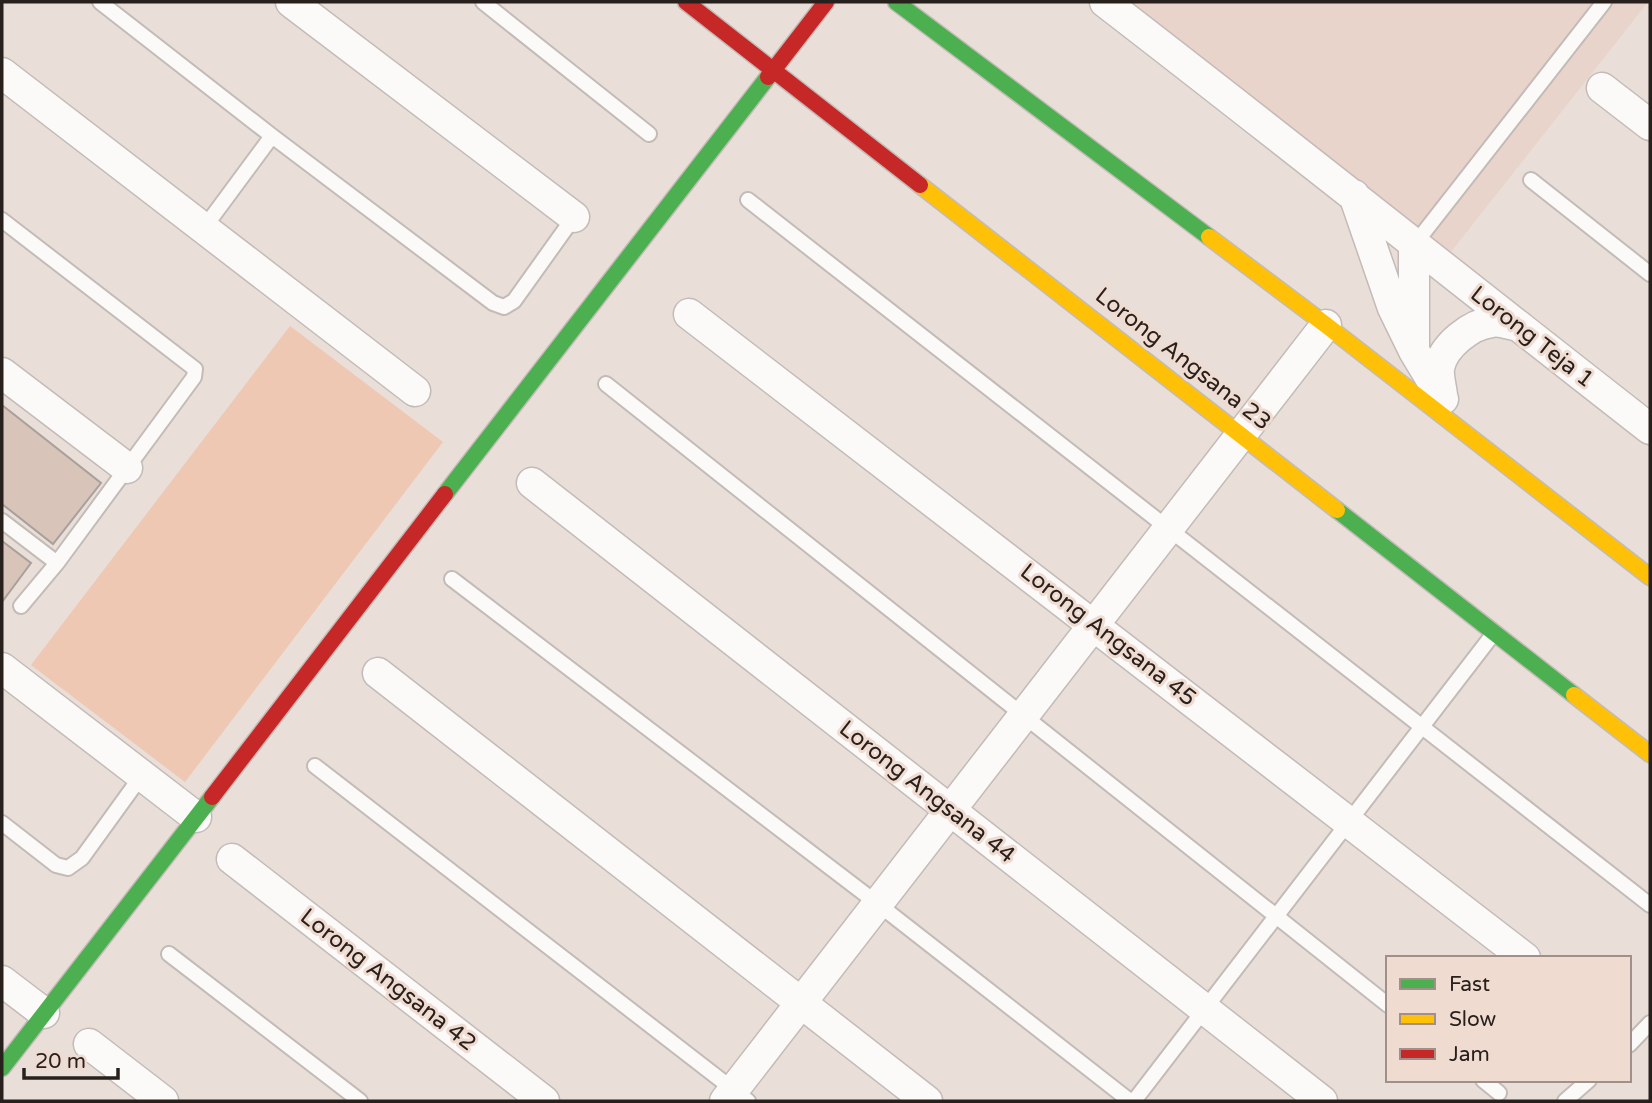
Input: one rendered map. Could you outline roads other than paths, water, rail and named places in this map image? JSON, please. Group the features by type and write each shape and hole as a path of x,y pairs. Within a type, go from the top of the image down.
{"street":[{"path":"291,2 574,217"},
{"name":"Lorong Angsana 23","path":"687,2 1650,754"},
{"path":"2,1068 826,2"},
{"path":"896,2 1326,325 1446,411 1650,576"},
{"name":"Lorong Teja 1","path":"1105,2 1354,194 1414,245 1650,429"},
{"path":"2,73 415,391"},
{"path":"1602,88 1650,125"},
{"path":"1354,194 1393,308 1446,411"},
{"path":"1414,245 1414,351"},
{"name":"Lorong Angsana 45","path":"689,314 1522,956"},
{"path":"1446,411 1439,367 1443,356 1453,344 1480,325 1493,321 1519,326"},
{"path":"736,1098 802,1002 1326,325"},
{"path":"2,373 127,468"},
{"name":"Lorong Angsana 44","path":"531,484 1322,1101"},
{"path":"2,668 196,817"},
{"path":"378,673 928,1101"},
{"name":"Lorong Angsana 42","path":"232,859 544,1101"},
{"path":"2,981 44,1013"},
{"path":"89,1044 163,1101"}],"lane":[{"path":"100,2 493,303 504,307 514,300 574,217"},
{"path":"482,2 649,134"},
{"path":"1414,245 1605,2"},
{"path":"204,228 272,136"},
{"path":"1531,180 1650,274"},
{"path":"748,200 1650,905"},
{"path":"2,220 195,369 194,377 57,563 21,606"},
{"path":"607,384 1386,1002"},
{"path":"2,521 57,563"},
{"path":"452,579 1132,1101 1495,632"},
{"path":"315,766 736,1098"},
{"path":"2,823 56,865 68,868 82,858 142,775"},
{"path":"169,954 360,1101"},
{"path":"1631,1043 1650,1023"},
{"path":"1485,1082 1499,1093"},
{"path":"1565,1101 1587,1082"}]}
